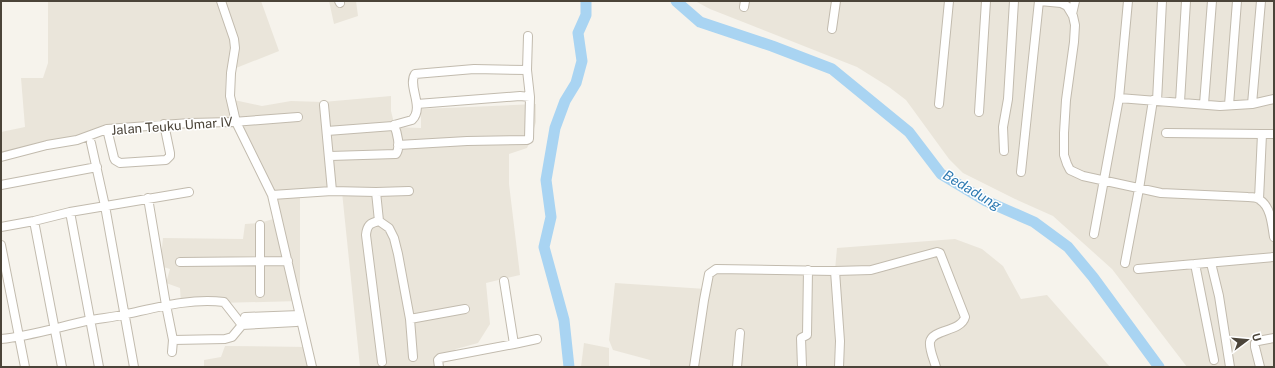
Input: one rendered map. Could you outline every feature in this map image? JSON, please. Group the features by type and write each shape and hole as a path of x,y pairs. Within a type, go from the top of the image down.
{"street":[{"path":"221,1 234,39 235,48 231,73 230,96 236,122 272,195 288,261 298,318 312,367"},
{"path":"832,29 836,1"},
{"path":"939,104 949,1"},
{"path":"979,112 986,1"},
{"path":"1004,151 1003,127 1008,99 1014,1"},
{"path":"1021,172 1039,1 1061,3 1067,6 1072,14 1075,25 1066,100 1064,133 1064,155 1070,170 1083,176 1161,193 1248,196 1259,199 1267,207 1272,220 1274,237"},
{"path":"1072,14 1075,1"},
{"path":"1094,234 1119,98 1128,1"},
{"path":"1125,263 1155,100 1162,1"},
{"path":"1180,102 1186,1"},
{"path":"1204,104 1212,1"},
{"path":"1229,105 1237,1"},
{"path":"1252,104 1261,1"},
{"path":"398,145 529,139 530,97 527,70 528,36"},
{"path":"327,131 393,126 412,120 416,115 417,104 413,80 416,74 474,69 527,70"},
{"path":"417,104 520,96 530,97"},
{"path":"1119,98 1229,105 1252,104 1274,98"},
{"path":"324,105 330,156 332,191"},
{"name":"Jalan Teuku Umar IV","path":"1,157 47,145 77,140 107,130 164,124 236,122 298,117"},
{"path":"107,130 114,158 117,162 166,160 170,156 170,153 164,124"},
{"path":"330,156 396,154 398,152 398,145 397,132 394,125"},
{"path":"1166,133 1274,134"},
{"path":"1259,199 1262,134"},
{"path":"92,143 134,367"},
{"path":"1,185 97,167"},
{"path":"272,195 332,191 410,191"},
{"path":"1,227 70,212 189,192"},
{"path":"376,192 379,221"},
{"path":"148,198 173,340 172,352"},
{"path":"70,212 99,367"},
{"path":"34,221 62,367"},
{"path":"382,362 366,235 369,225 379,221 389,228 394,238 410,319 413,357"},
{"path":"260,225 260,293"},
{"path":"1,245 25,367"},
{"path":"694,367 709,274 716,269 835,271 871,270 936,252 941,254 965,317 963,322 938,334 932,339 930,344 936,367"},
{"path":"1138,269 1274,257"},
{"path":"180,262 288,261"},
{"path":"1211,263 1219,296 1230,367"},
{"path":"1195,264 1214,360"},
{"path":"802,367 801,338 807,335 808,270"},
{"path":"835,271 840,341 839,367"},
{"path":"504,281 514,344"},
{"path":"1,339 19,337 54,328 166,305 213,300 224,302 243,321 298,318"},
{"path":"410,319 464,309"},
{"path":"173,340 225,339 232,337 243,321"},
{"path":"737,367 740,333"},
{"path":"1260,367 1255,343 1274,338"},
{"path":"439,367 438,360 440,358 537,339"}],"shaded area":[{"path":"48,1 261,1 279,51 226,72 225,96 234,100 262,106 291,101 323,102 391,96 391,111 395,127 421,128 421,109 536,104 536,122 527,148 509,154 509,184 520,275 486,283 490,324 478,343 456,349 440,367 360,367 342,192 300,194 300,301 181,304 180,288 166,283 170,269 160,266 163,238 243,239 245,224 259,223 277,218 272,195 233,122 128,127 1,157 1,132 25,127 21,78 43,78 48,63"},
{"path":"329,1 356,1 358,16 334,24"},
{"path":"695,1 1274,1 1274,367 1187,367 1112,269 1053,216 963,173 949,159 906,100 889,87 857,67 710,9"},
{"path":"955,239 982,249 1003,266 1021,299 1047,295 1110,367 650,367 650,360 613,350 609,340 615,283 706,289 716,269 835,270 837,248"},
{"path":"584,343 609,348 609,367 581,367"},
{"path":"225,346 308,347 312,367 204,367 204,360 221,357"}],"waterway":[{"path":"569,367 564,320 544,247 551,217 546,180 555,128 565,101 576,83 582,61 578,33 586,15 586,1"},
{"name":"Bedadung","path":"676,1 700,22 772,46 832,69 909,132 941,174 986,201 1034,222 1068,247 1093,277 1159,367"}]}
